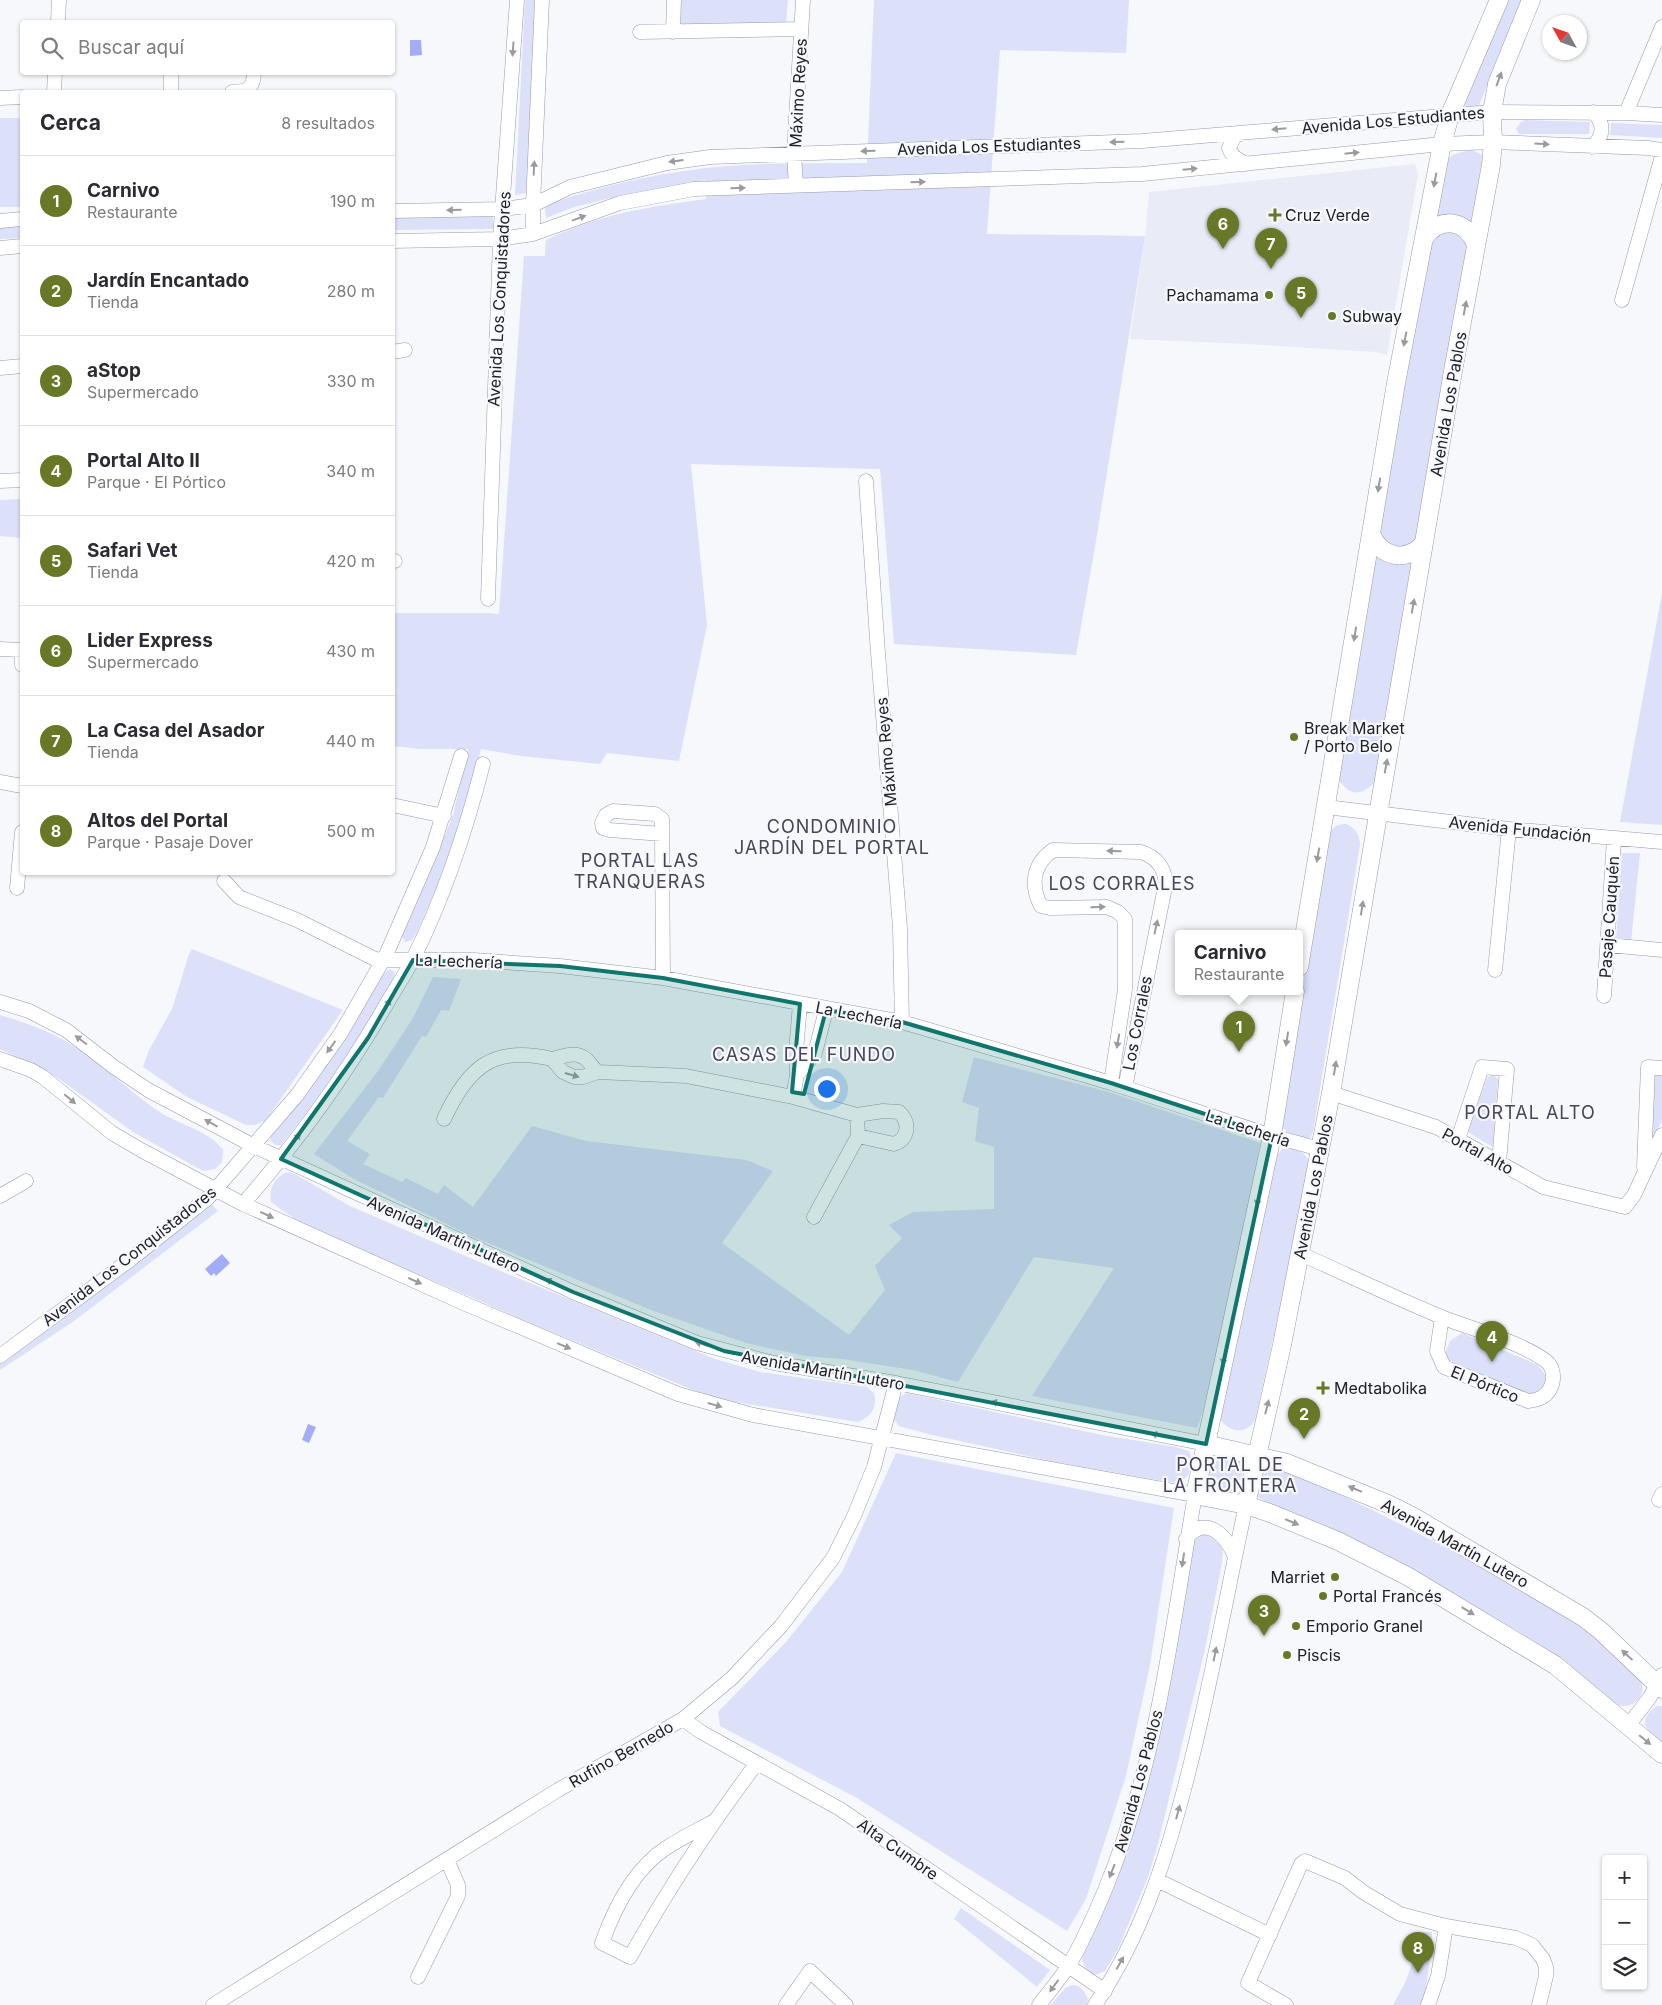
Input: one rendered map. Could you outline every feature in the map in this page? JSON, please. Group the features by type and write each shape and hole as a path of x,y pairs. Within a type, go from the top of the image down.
{"main road":[{"path":"1303,943 1396,383 1442,144 1450,115 1499,0"},
{"name":"Avenida Los Pablos","path":"1246,1505 1301,1254 1331,1093 1424,543 1491,165 1493,142 1492,112 1497,84 1531,0"},
{"path":"1424,238 1428,232 1440,225 1453,223 1466,229 1474,239 1476,246"},
{"path":"1371,534 1382,550 1394,555 1414,552 1424,543"},
{"name":"Avenida Los Pablos","path":"1195,1495 1272,1136 1294,995"},
{"name":"Avenida Martín Lutero","path":"1206,1444 1256,1454 1287,1463 1338,1482 1412,1516 1583,1617 1660,1683"},
{"path":"1195,1495 1246,1505 1270,1513 1338,1541 1407,1576 1555,1665 1662,1754"}],"street":[{"path":"58,20 59,0"},
{"name":"Avenida Los Conquistadores","path":"488,599 500,239 517,0"},
{"name":"Avenida Los Conquistadores","path":"533,234 542,0"},
{"path":"673,32 674,0"},
{"name":"Máximo Reyes","path":"796,186 794,153 803,0"},
{"path":"1626,112 1662,27"},
{"path":"640,32 801,29"},
{"path":"54,90 55,75"},
{"path":"171,90 172,75"},
{"path":"248,90 254,83 254,75"},
{"path":"0,98 20,97"},
{"name":"Avenida Los Estudiantes","path":"395,211 503,209 533,205 570,187 667,162 710,157 1142,141 1492,112 1626,112 1662,115"},
{"path":"1592,147 1599,139 1602,128 1601,122 1593,112"},
{"path":"1241,133 1234,138 1229,148 1237,159 1246,164"},
{"name":"Avenida Los Estudiantes","path":"395,241 500,239 533,234 631,201 694,190 1142,174 1442,144 1493,142 1662,150"},
{"path":"1622,300 1662,156"},
{"path":"0,221 20,219"},
{"path":"0,248 20,246"},
{"path":"0,368 20,366"},
{"path":"0,481 20,480"},
{"name":"Máximo Reyes","path":"866,481 900,928 902,1022"},
{"path":"0,649 20,650"},
{"name":"Avenida Los Conquistadores","path":"0,1356 131,1259 208,1198 297,1095 341,1033 383,960 434,847 461,756"},
{"name":"Avenida Los Conquistadores","path":"243,1204 281,1159 343,1075 368,1038 413,960 457,855 483,764"},
{"path":"0,782 20,786"},
{"path":"395,806 444,816"},
{"path":"1326,807 1378,814"},
{"name":"Avenida Fundación","path":"1378,814 1509,829 1662,842"},
{"path":"1495,970 1509,829"},
{"path":"662,834 663,978"},
{"name":"Pasaje Cauquén","path":"1604,996 1614,838"},
{"name":"Los Corrales","path":"1111,1083 1122,1021 1126,957 1125,919 1118,912 1107,907 1050,908 1041,906 1034,890 1037,867 1053,850 1141,852 1154,858 1162,869 1166,881 1125,1088"},
{"path":"17,888 20,854"},
{"path":"224,882 239,897 297,920 363,953 383,960"},
{"path":"1608,945 1662,950"},
{"name":"Los Corrales","path":"1126,957 1150,957"},
{"name":"La Lechería","path":"383,960 472,960 560,966 663,978 826,1010 902,1022 1111,1083 1272,1136 1320,1149"},
{"name":"Avenida Martín Lutero","path":"0,1002 28,1011 66,1030 114,1067 148,1090 254,1146 573,1292 697,1343 774,1364 896,1383 1206,1444"},
{"path":"793,1097 797,1076 796,1051 800,1004"},
{"path":"797,1076 814,1053 826,1010"},
{"path":"444,1119 456,1093 478,1068 493,1060 511,1055 552,1059 566,1055 578,1055 598,1072"},
{"path":"0,1059 31,1070 43,1077 112,1133 243,1204 468,1305 678,1394 753,1415 1195,1495"},
{"path":"552,1059 563,1072 571,1077 583,1078 598,1072 686,1076 793,1097 857,1115 883,1111 900,1112 907,1124 906,1134 903,1139 894,1144 858,1136"},
{"path":"1458,1139 1482,1067 1507,1068 1498,1162"},
{"path":"1644,1173 1648,1067 1662,1068"},
{"name":"Portal Alto","path":"1331,1093 1436,1127 1543,1187 1625,1207 1634,1195 1644,1173"},
{"path":"814,1217 858,1136 857,1115"},
{"path":"1644,1173 1662,1136"},
{"path":"0,1196 26,1181"},
{"name":"El Pórtico","path":"1301,1254 1442,1317 1526,1350 1547,1362 1551,1367 1553,1380 1549,1391 1540,1399 1528,1401 1444,1367 1437,1351 1442,1317"},
{"name":"Rufino Bernedo","path":"213,2005 558,1790 683,1719 732,1678 758,1653 781,1626 833,1558 864,1494 882,1438 896,1383"},
{"name":"Avenida Los Pablos","path":"1039,2005 1068,1966 1092,1920 1121,1849 1134,1809 1156,1720 1195,1495"},
{"name":"Avenida Los Pablos","path":"1095,2005 1105,1991 1136,1932 1157,1880 1172,1834 1193,1754 1246,1505"},
{"path":"1186,1539 1191,1533 1200,1529 1216,1530 1229,1542 1235,1557"},
{"name":"Avenida Martín Lutero","path":"1628,1726 1660,1683"},
{"name":"Alta Cumbre","path":"683,1719 701,1732 840,1809 1105,1991"},
{"path":"714,1821 665,1848 652,1860 629,1887 620,1902 602,1943 630,1957 672,1884 714,1821 757,1763"},
{"path":"418,1977 458,1896 458,1884 446,1860"},
{"path":"1286,2005 1248,1982 1301,1864 1305,1861 1345,1878 1363,1892 1400,1914 1446,1926 1516,1938 1532,1945 1543,1959 1546,1967 1546,1976 1539,2005"},
{"path":"1157,1880 1270,1935"},
{"path":"1428,2005 1438,1976 1446,1926"},
{"path":"786,2005 810,1971 846,2005"}],"highlighted area":[{"path":"413,960 560,966 663,978 800,1004 792,1092 804,1094 826,1010 902,1022 1111,1083 1272,1136 1206,1444 724,1351 573,1292 281,1159 368,1038"}],"shaded area":[{"path":"525,0 536,0 531,126 526,193 515,195"},
{"path":"679,0 788,0 786,23 679,26"},
{"path":"874,0 1129,0 1126,53 1000,50 987,234 1145,236 1076,655 894,644 880,469 691,464 707,625 679,761 607,753 600,764 521,756 481,749 469,799 448,862 416,934 412,940 405,942 402,936 403,930 426,882 453,815 468,749 420,749 395,746 395,613 499,614 524,256 545,256 546,240 585,224 624,213 706,199 706,180 622,195 571,208 546,218 545,205 589,191 634,180 704,168 762,164 867,163"},
{"path":"1507,0 1523,0 1477,110 1468,110 1465,104 1469,92"},
{"path":"0,118 20,118 20,207 0,207"},
{"path":"1525,120 1590,122 1589,134 1519,134 1516,129"},
{"path":"1611,123 1662,125 1662,138 1610,135"},
{"path":"1472,150 1482,155 1483,159 1375,782 1364,790 1355,792 1345,788 1337,777 1439,173 1451,156"},
{"path":"1415,164 1418,175 1387,355 1376,352 1248,344 1130,339 1145,236 1149,192"},
{"path":"493,215 493,229 395,230 395,217"},
{"path":"20,225 20,238 0,239 0,227"},
{"path":"20,499 20,538 0,536 0,500"},
{"path":"1662,593 1662,825 1620,822"},
{"path":"1342,824 1352,827 1359,838 1360,845 1313,1132 1310,1138 1302,1138 1291,1134 1282,1127 1301,995 1303,995 1324,842 1330,831"},
{"path":"1622,853 1640,853 1631,942 1616,940"},
{"path":"192,949 343,1010 266,1120 255,1125 246,1125 187,1097 143,1067 149,1050 172,1009"},
{"path":"389,969 395,972 394,979 368,1022 297,1125 281,1145 275,1145 270,1140 272,1133 334,1055 381,977"},
{"path":"433,977 461,979 449,1011 441,1010 426,1037 422,1036 383,1098 379,1097 347,1141 370,1154 363,1164 402,1182 406,1178 438,1194 444,1185 473,1207 532,1126 586,1141 746,1160 773,1171 722,1243 849,1335 885,1290 875,1266 902,1238 889,1225 913,1212 994,1209 994,1147 975,1141 979,1108 962,1102 974,1057 1109,1092 1260,1143 1249,1210 1203,1411 1197,1428 1032,1396 1114,1268 1034,1257 958,1382 913,1370 842,1359 806,1356 746,1343 651,1310 471,1236 354,1179 314,1154 378,1071 413,1018"},
{"path":"0,1015 43,1030 79,1050 158,1111 210,1137 223,1150 222,1162 215,1169 203,1171 133,1132 58,1078 0,1049"},
{"path":"1493,1075 1498,1079 1493,1147 1468,1132 1487,1077"},
{"path":"1654,1075 1662,1075 1662,1120 1649,1149"},
{"path":"1282,1149 1302,1152 1309,1162 1287,1276 1255,1420 1247,1428 1237,1430 1227,1426 1219,1418 1277,1155"},
{"path":"288,1172 295,1174 350,1206 498,1270 715,1359 760,1372 867,1387 874,1393 874,1407 867,1417 858,1422 723,1400 698,1392 540,1327 300,1223 271,1202 271,1192 276,1180"},
{"path":"211,1204 218,1211 74,1321 0,1370 0,1359 207,1209"},
{"path":"1462,1333 1536,1364 1546,1378 1545,1386 1529,1394 1448,1360 1445,1354 1450,1341"},
{"path":"907,1393 1102,1435 1176,1447 1189,1451 1193,1461 1188,1475 1180,1483 1169,1482 1055,1462 928,1434 899,1426 893,1418 898,1398"},
{"path":"896,1453 1174,1508 1150,1665 1126,1776 1086,1899 1067,1931 857,1798 720,1726 718,1712 786,1642 842,1572"},
{"path":"1218,1455 1239,1459 1243,1462 1242,1477 1236,1491 1220,1490 1206,1482 1210,1463"},
{"path":"1276,1467 1362,1505 1418,1533 1473,1562 1562,1614 1597,1640 1641,1681 1642,1692 1640,1697 1628,1706 1616,1705 1565,1661 1516,1630 1387,1557 1324,1525 1271,1505 1258,1497 1259,1485 1264,1472"},
{"path":"1197,1534 1209,1534 1220,1542 1223,1548 1222,1563 1205,1649 1158,1844 1148,1877 1118,1949 1105,1971 1095,1975 1085,1966 1082,1960 1082,1953 1130,1842 1144,1791 1191,1542"},
{"path":"1657,1706 1662,1706 1662,1746 1649,1732 1645,1722 1650,1711"},
{"path":"961,1908 1050,1970 1037,1987 954,1919"},
{"path":"1422,1932 1432,1932 1432,1947 1424,2000 1421,2005 1393,2005 1406,1981"},
{"path":"1072,1985 1078,1986 1084,1991 1088,1999 1087,2005 1051,2005 1065,1988"}],"water":[{"path":"410,40 421,40 422,55 410,56"},
{"path":"222,1254 230,1263 216,1276 214,1273 211,1276 205,1269"},
{"path":"308,1424 316,1427 309,1443 302,1440"}],"place":[{"name":"Cruz Verde","path":"1275,215"},
{"name":"Lider Express","path":"1223,249"},
{"name":"La Casa del Asador","path":"1271,269"},
{"name":"Pachamama","path":"1269,295"},
{"name":"Subway","path":"1332,316"},
{"name":"Safari Vet","path":"1301,318"},
{"name":"Break Market / Porto Belo","path":"1294,737"},
{"name":"Carnivo","path":"1239,1052"},
{"name":"Portal Alto II","path":"1492,1362"},
{"name":"Medtabolika","path":"1323,1388"},
{"name":"Jardín Encantado","path":"1304,1439"},
{"name":"Marriet","path":"1335,1577"},
{"name":"Portal Francés","path":"1323,1596"},
{"name":"Emporio Granel","path":"1296,1626"},
{"name":"aStop","path":"1264,1636"},
{"name":"Piscis","path":"1287,1655"},
{"name":"Altos del Portal","path":"1418,1973"}],"district":[{"name":"CONDOMINIO JARDÍN DEL PORTAL","path":"832,838"},
{"name":"PORTAL LAS TRANQUERAS","path":"640,871"},
{"name":"LOS CORRALES","path":"1122,884"},
{"name":"CASAS DEL FUNDO","path":"804,1055"},
{"name":"PORTAL ALTO","path":"1530,1113"},
{"name":"PORTAL DE LA FRONTERA","path":"1230,1475"}]}
